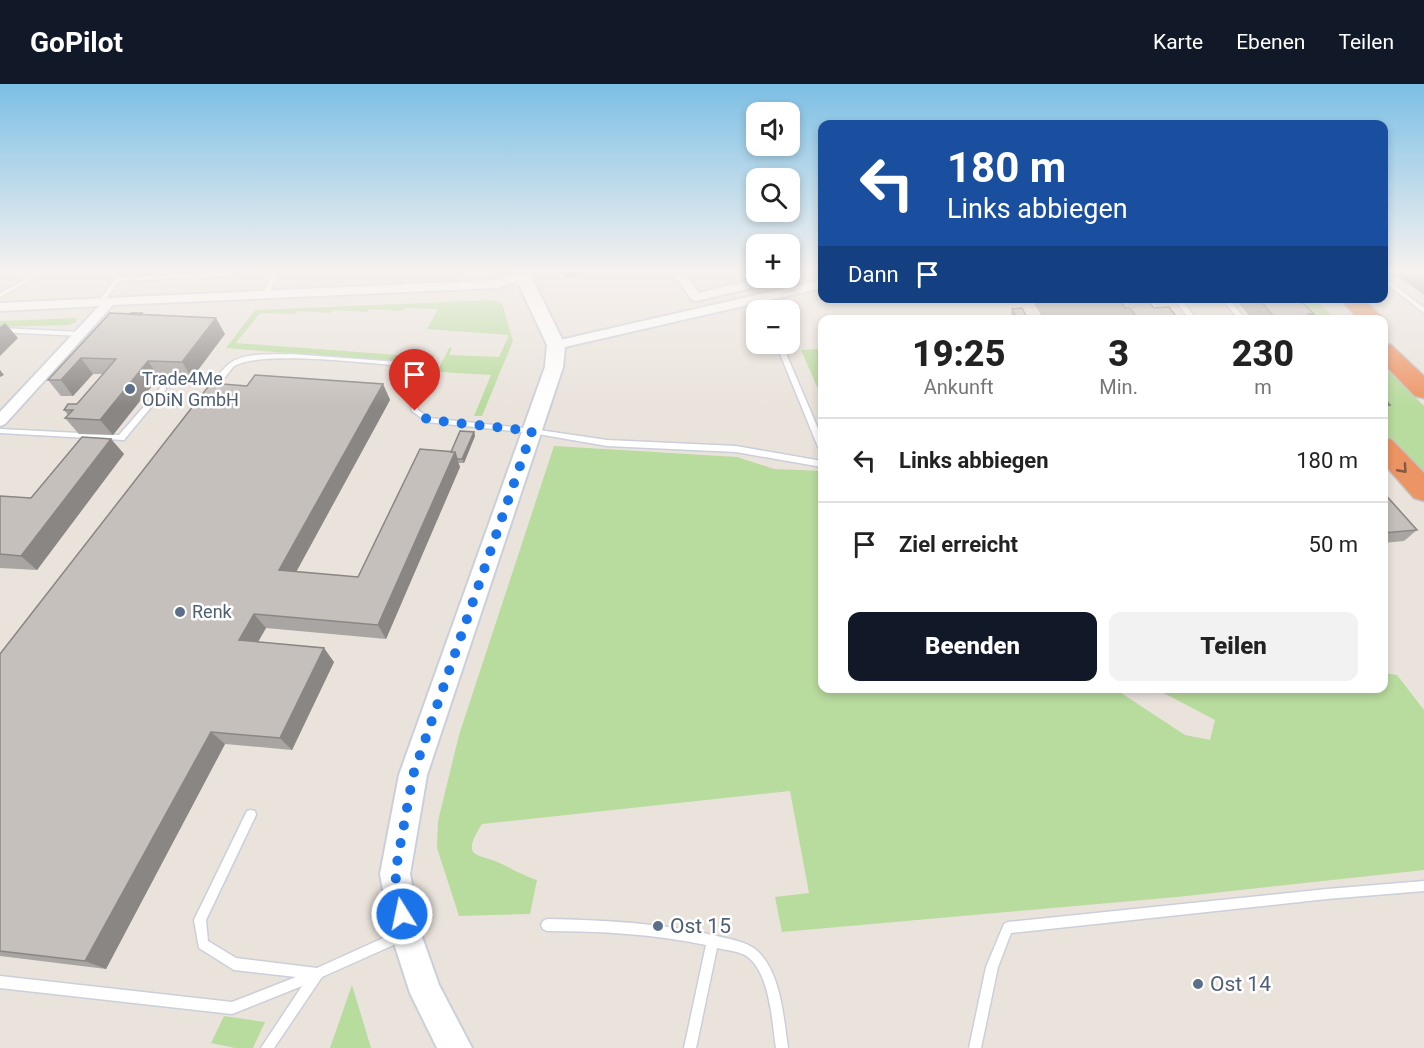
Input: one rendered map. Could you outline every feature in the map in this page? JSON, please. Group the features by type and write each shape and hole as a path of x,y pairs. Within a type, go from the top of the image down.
{"highway":[{"path":"1388,334 1424,367"},
{"path":"1388,355 1424,390"},
{"path":"1388,451 1424,491"}],"main road":[{"path":"455,1048 426,993 406,934 395,874 413,775 554,367 556,345 542,317"}],"street":[{"path":"0,421 94,317"},
{"path":"556,345 676,317"}],"lane":[{"path":"0,330 81,334"},
{"path":"783,354 818,437"},
{"path":"202,401 235,362 248,357 278,356 412,365 425,374 412,398 413,405 419,416 430,420 532,431 607,443 736,449 818,463"},
{"path":"422,370 430,357"},
{"path":"0,432 121,438 163,388"},
{"path":"251,815 200,920 204,944 234,964 318,974"},
{"path":"975,1048 992,967 1008,928 1315,895 1424,886"},
{"path":"547,925 656,929 748,951 758,958 774,994 782,1048"},
{"path":"0,982 232,1008 318,974 406,934"},
{"path":"690,1048 713,941"},
{"path":"267,1048 318,974"}],"green space":[{"path":"250,317 257,317 236,343 425,357 422,364 226,348"},
{"path":"434,317 506,317 513,341 482,416 474,416 491,375 440,372 435,381 433,380 449,348 452,348 449,355 499,357 509,335 427,329"},
{"path":"77,318 76,322 69,325 0,327 0,321"},
{"path":"818,349 818,389 801,350"},
{"path":"1388,370 1424,406 1424,484 1388,444"},
{"path":"554,446 737,457 774,469 818,471 818,693 1121,693 1185,735 1210,740 1215,720 1164,693 1388,693 1388,674 1397,675 1424,710 1424,870 1177,897 782,932 775,897 809,893 790,791 482,824 475,836 472,850 480,856 537,880 530,914 459,916 437,848 438,821 459,735"},
{"path":"352,985 371,1048 330,1048"},
{"path":"224,1016 265,1022 253,1048 235,1048 211,1043"}],"building":[{"path":"106,317 216,318 182,362 148,361 100,420 65,418 73,410 64,410 68,404 77,404 116,359 81,358 61,380 48,380"},
{"path":"255,375 383,384 279,570 358,577 420,449 455,452 378,625 254,614 239,640 324,648 280,738 211,732 85,961 0,951 0,654 211,383 247,386"},
{"path":"460,431 474,432 462,459 457,459 455,452 451,452"},
{"path":"82,437 111,439 21,556 0,554 0,496 31,498"},
{"path":"1388,498 1417,530 1388,533"}],"place":[{"name":"Trade4Me ODiN GmbH","path":"130,389"},
{"name":"Renk","path":"180,612"},
{"name":"Ost 15","path":"658,926"},
{"name":"Ost 14","path":"1198,984"}],"route":[{"path":"402,914 395,874 413,775 532,431 427,420 415,411"}]}
